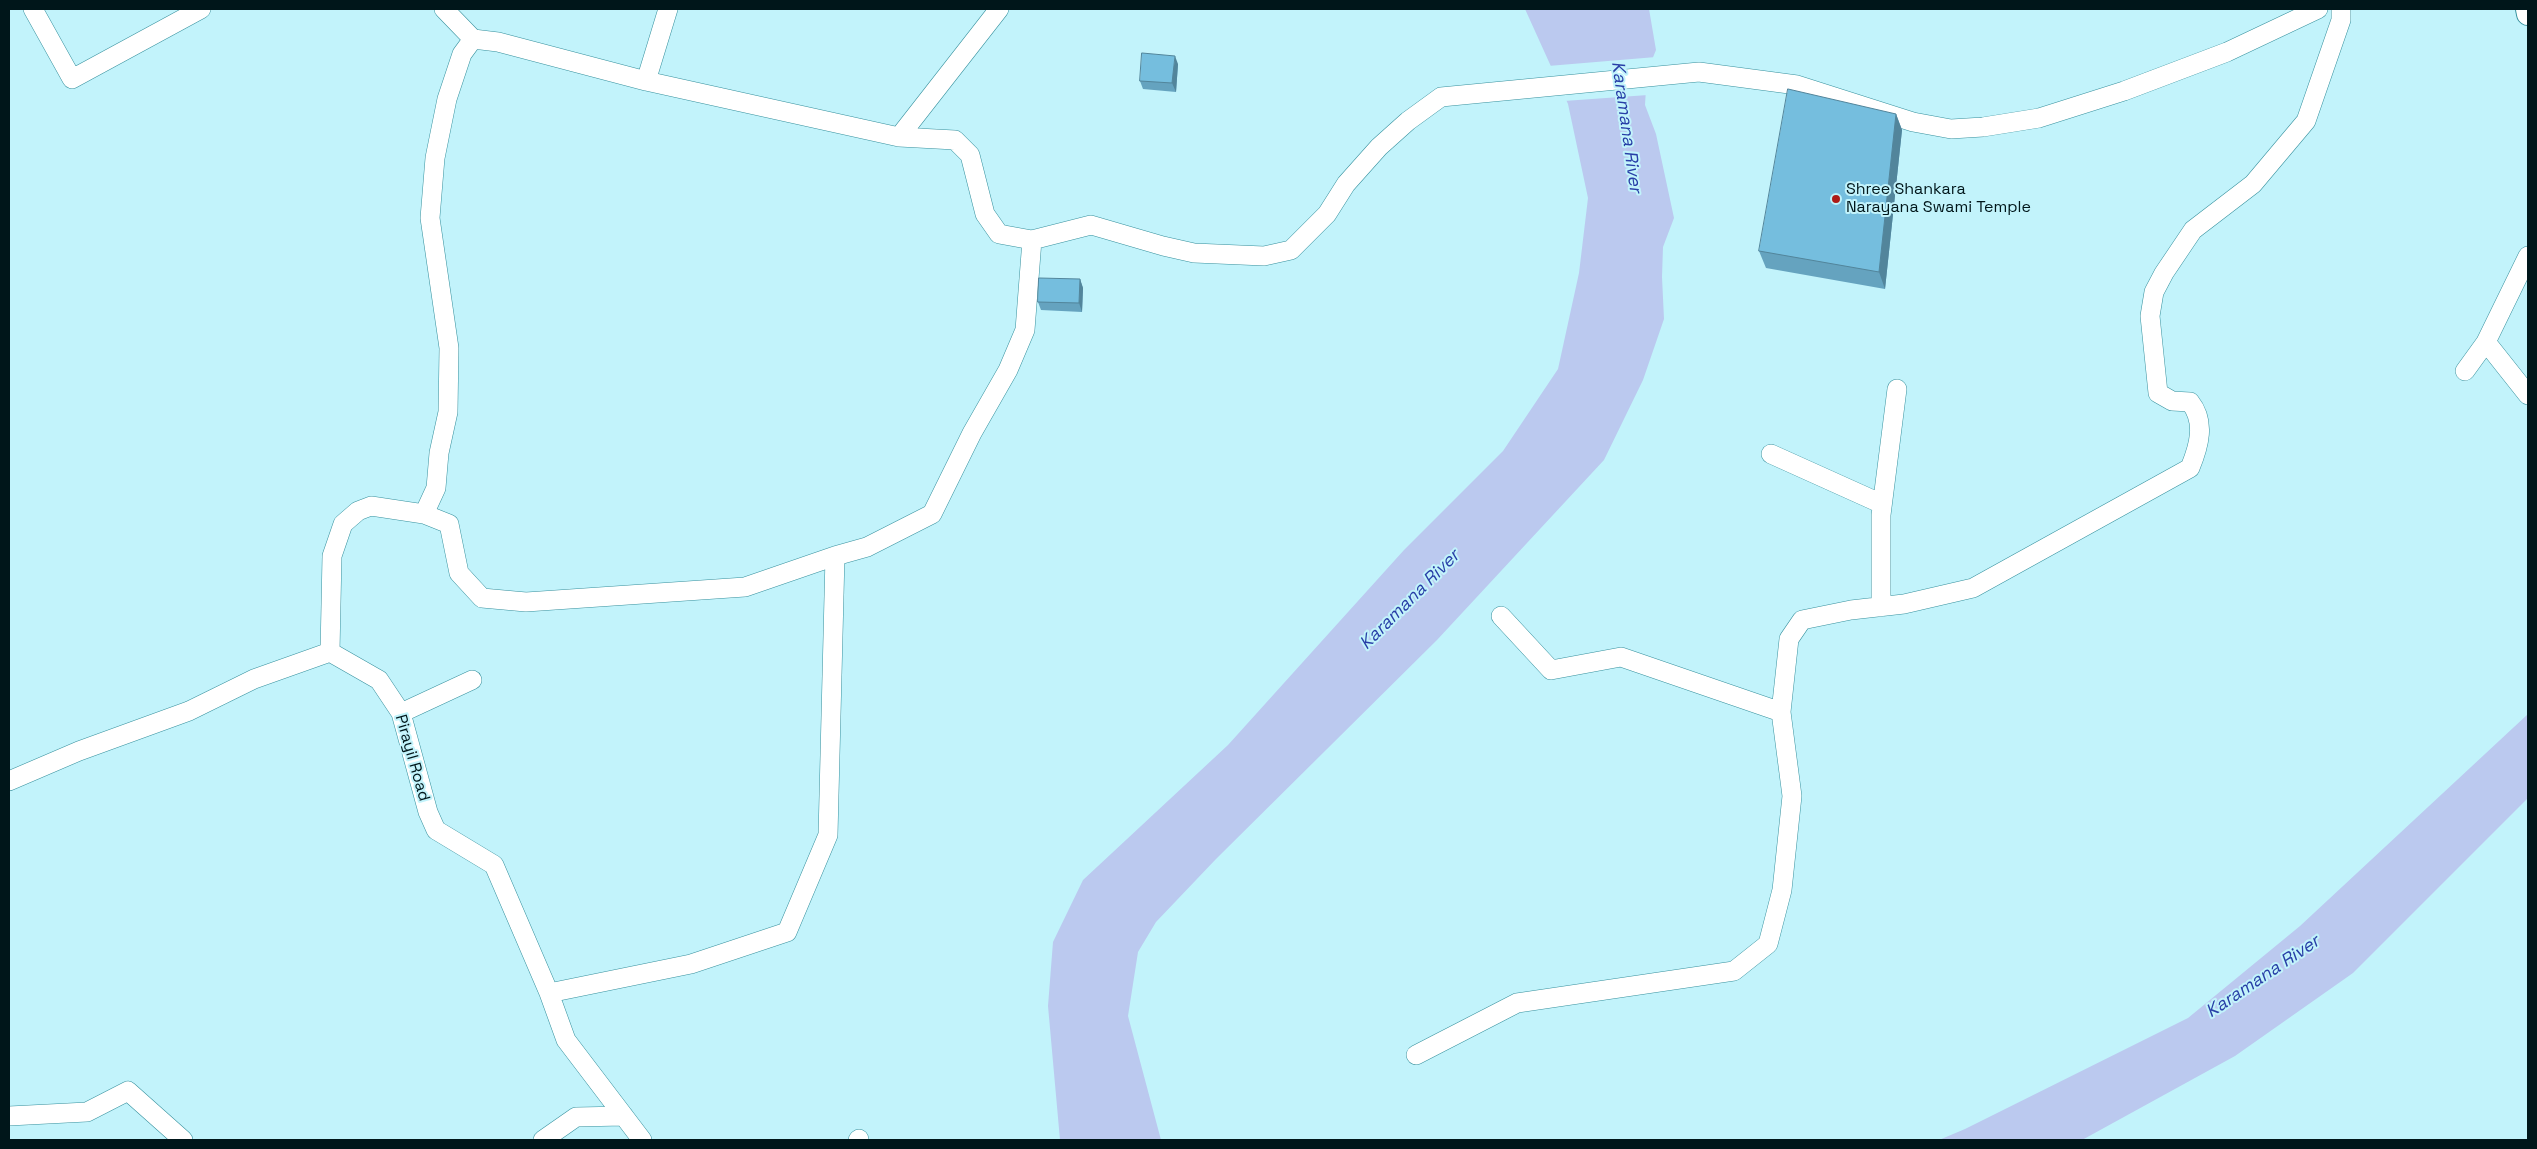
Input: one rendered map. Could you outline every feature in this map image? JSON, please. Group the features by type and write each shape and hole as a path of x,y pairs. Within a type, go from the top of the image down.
{"street":[{"path":"33,9 72,79 201,9"},
{"path":"444,9 474,39 498,42 646,81 899,138 955,140 970,155 984,214 999,234 1032,240 1091,225 1162,246 1194,253 1264,256 1291,250 1327,214 1346,184 1379,147 1408,120 1441,97 1700,72 1797,85 1913,122 1951,130 1982,127 2039,118 2124,91 2227,52 2318,9"},
{"path":"646,81 668,9"},
{"path":"899,138 999,9"},
{"path":"1416,1056 1517,1004 1734,970 1768,944 1782,890 1792,796 1781,712 1789,640 1802,620 1904,604 1973,588 2190,468 2201,425 2196,410 2190,402 2172,401 2158,392 2150,316 2154,292 2193,230 2253,184 2306,121 2341,20 2341,9"},
{"path":"2527,9 2528,14"},
{"path":"424,514 436,488 439,453 448,412 449,348 430,218 435,158 450,90 462,54 474,39"},
{"path":"9,781 79,751 189,711 254,678 330,652 332,556 343,524 358,511 371,506 424,514 449,524 459,573 482,598 526,602 745,587 867,547 932,514 972,433 1008,370 1025,330 1032,240"},
{"path":"2465,371 2486,342 2528,256"},
{"path":"2486,342 2528,395"},
{"path":"1881,607 1882,504 1897,389"},
{"path":"1771,454 1882,504"},
{"path":"549,993 691,964 787,932 828,835 835,556"},
{"path":"1501,616 1551,670 1621,657 1781,712"},
{"name":"Pirayil Road","path":"330,652 379,680 401,713 428,812 436,830 494,865 549,993 566,1040 642,1140"},
{"path":"401,713 472,680"},
{"path":"9,1116 87,1112 128,1091 183,1140"},
{"path":"543,1140 576,1117 624,1116"}],"water":[{"name":"Karamana River","path":"1525,9 1649,9 1656,50 1647,72 1645,105 1656,134 1674,218 1663,247 1664,319 1643,380 1604,460 1437,640 1216,859 1156,922 1138,952 1128,1016 1161,1140 1060,1140 1048,1006 1053,942 1083,880 1228,745 1404,550 1503,451 1558,369 1579,273 1588,198 1568,104"},
{"name":"Karamana River","path":"2528,714 2528,798 2353,973 2235,1056 2082,1140 1939,1140 1965,1129 2188,1018 2300,926"}],"pier":[{"path":"1656,57 1649,72 1648,95 1564,101 1548,66"}],"building":[{"path":"1142,53 1175,56 1172,83 1140,81"},
{"name":"Shree Shankara Narayana Swami Temple","path":"1788,89 1896,114 1879,272 1759,251"},
{"path":"1039,278 1080,279 1079,303 1038,302"}],"place":[{"name":"Shree Shankara Narayana Swami Temple","path":"1836,199"}]}
